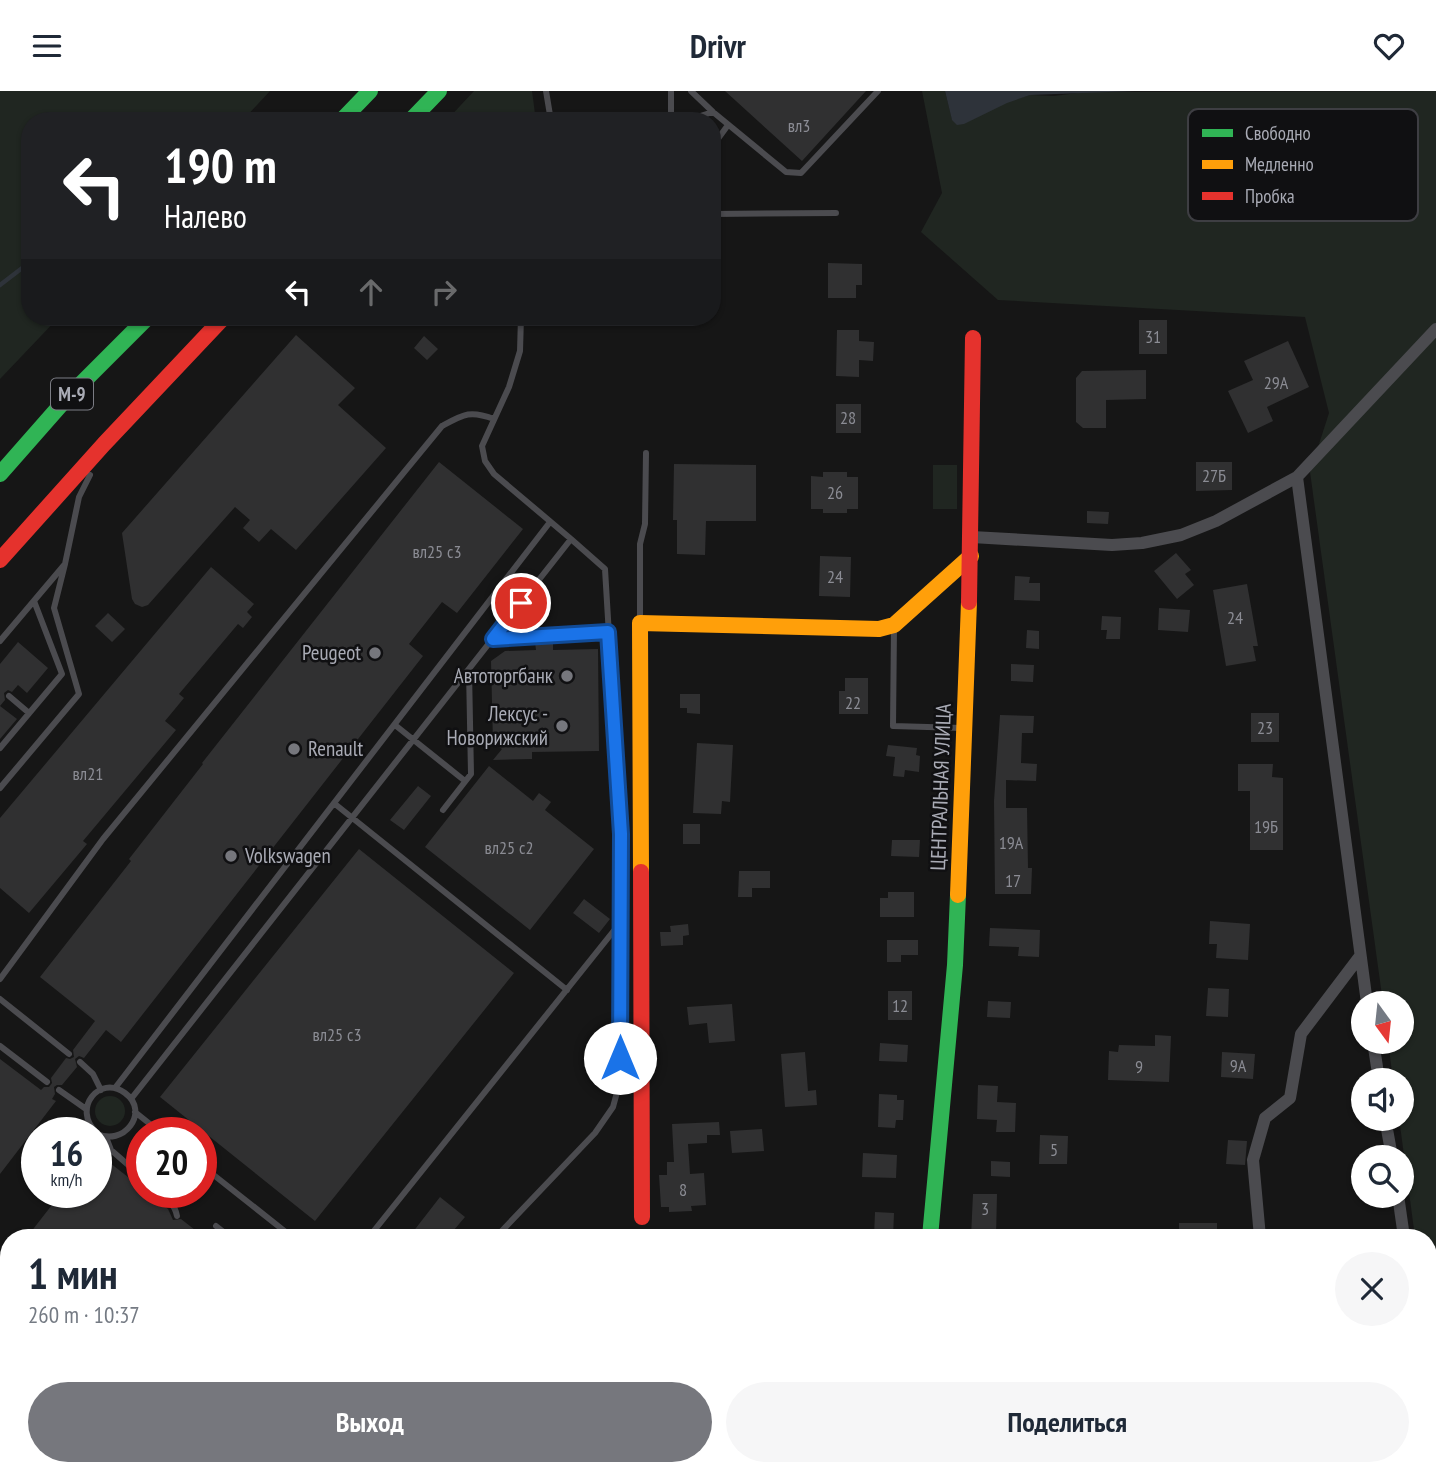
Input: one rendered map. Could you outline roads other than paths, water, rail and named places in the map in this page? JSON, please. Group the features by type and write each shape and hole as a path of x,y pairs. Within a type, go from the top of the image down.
{"main road":[{"path":"350,112 370,91"},
{"path":"419,112 439,91"},
{"name":"М-9","path":"0,474 66,400 139,326"},
{"path":"0,560 215,326"},
{"name":"ЦЕНТРАЛЬНАЯ УЛИЦА","path":"931,1229 955,965 972,537 973,338"},
{"path":"642,1217 640,624 879,629 894,625 971,556"}],"street":[{"path":"972,537 1112,545 1181,535 1216,521 1297,477 1436,329"},
{"path":"1297,477 1365,991"},
{"path":"1260,1229 1253,1160 1265,1118 1290,1098 1301,1034 1360,956"},
{"path":"1400,1208 1403,1229"}],"lane":[{"path":"546,91 550,112"},
{"path":"671,91 671,112"},
{"path":"691,91 713,112"},
{"path":"721,119 786,172 801,173 878,91"},
{"path":"721,135 728,125"},
{"path":"721,214 836,213"},
{"path":"504,1229 595,1133 613,1107 620,1085 621,834 605,569 494,474 485,461 482,446 509,387 520,351 521,326"},
{"path":"0,979 103,839 442,426 456,418 477,413 494,419"},
{"path":"0,788 79,694 54,607 79,497 104,444"},
{"path":"640,624 640,544 645,524 646,453"},
{"path":"115,1088 550,522"},
{"path":"131,1099 571,539"},
{"path":"0,641 65,564"},
{"path":"0,748 62,674 34,601"},
{"path":"894,625 893,726 964,728"},
{"path":"493,639 608,632"},
{"path":"443,810 471,774 469,670"},
{"path":"9,696 29,713"},
{"path":"395,725 465,781"},
{"path":"335,804 567,990"},
{"path":"375,1229 620,923"},
{"path":"0,999 69,1054"},
{"path":"0,1046 47,1081"},
{"path":"80,1062 93,1074 100,1090"},
{"path":"88,1117 86,1109 89,1101 100,1090 115,1088 131,1099 135,1112 131,1126 121,1135 112,1136"},
{"path":"59,1090 86,1109"},
{"path":"135,1112 141,1117"},
{"path":"112,1151 126,1163"},
{"path":"217,1178 282,1229"},
{"path":"175,1208 177,1216"},
{"path":"216,1226 220,1229"}],"waterway":[{"path":"0,285 21,269"}],"place":[{"name":"Peugeot","path":"375,653"},
{"name":"Автоторгбанк","path":"567,676"},
{"name":"Лексус - Новорижский","path":"562,726"},
{"name":"Renault","path":"294,749"},
{"name":"Volkswagen","path":"231,856"}]}
